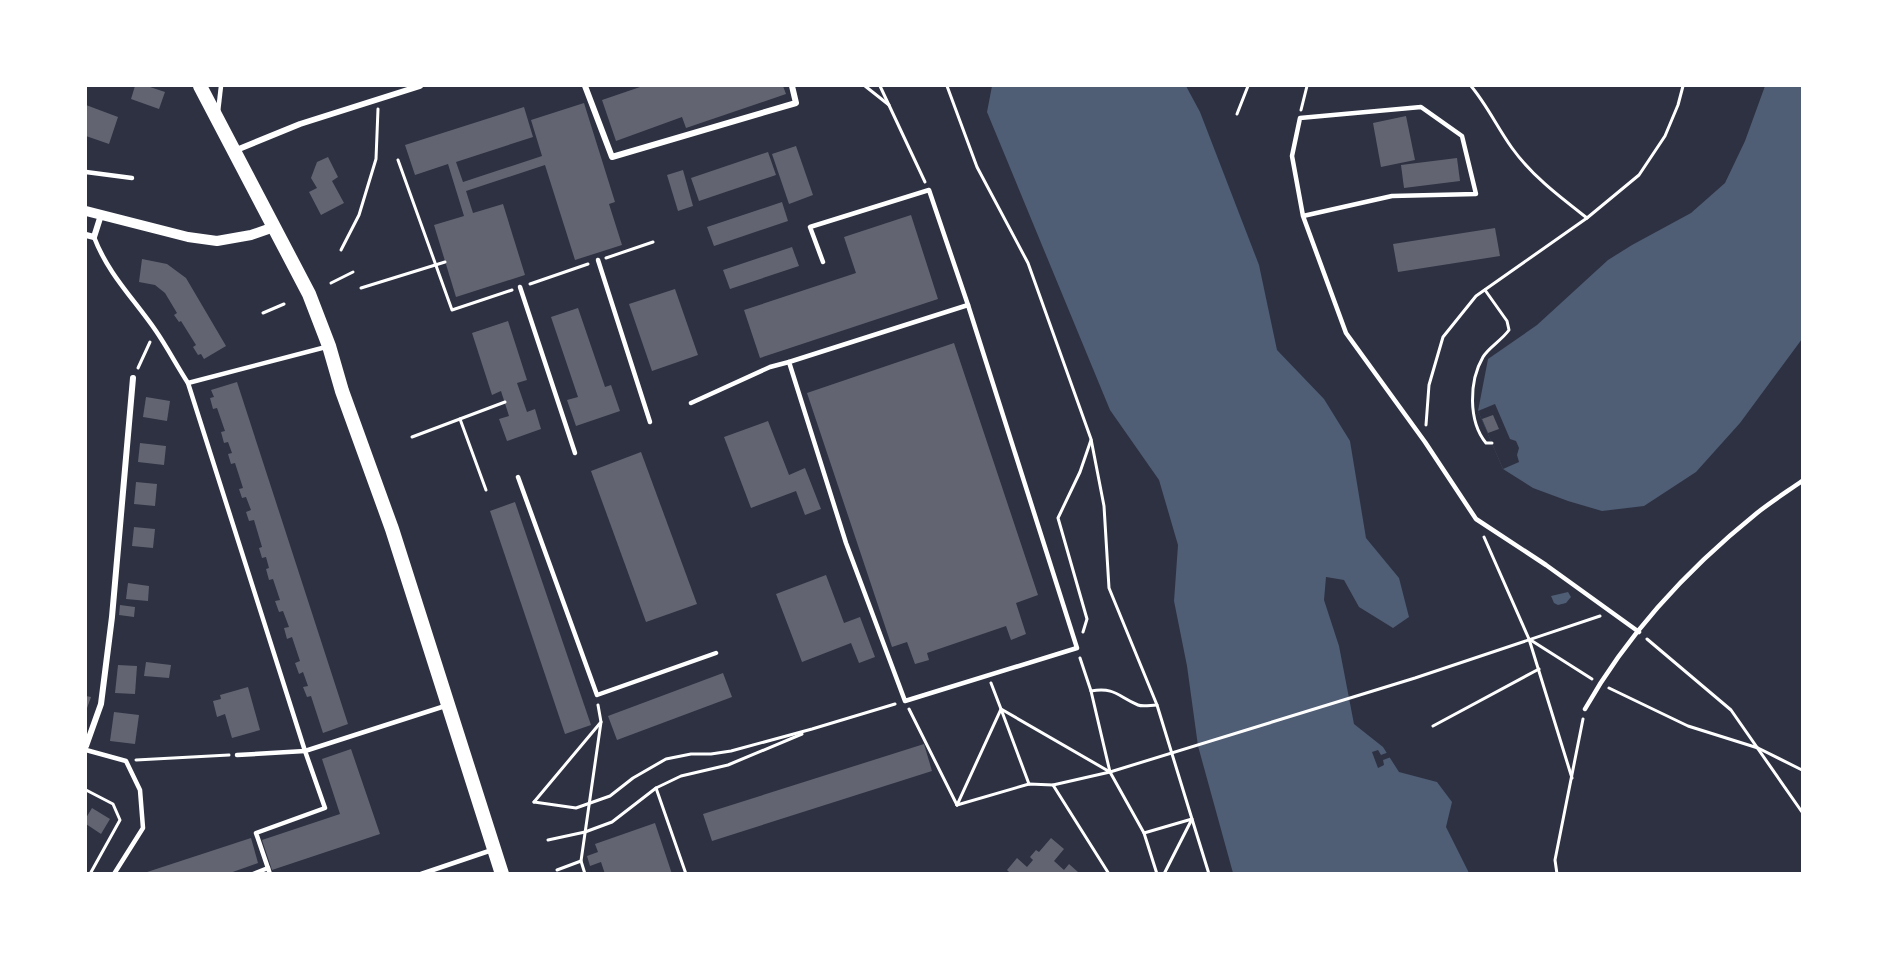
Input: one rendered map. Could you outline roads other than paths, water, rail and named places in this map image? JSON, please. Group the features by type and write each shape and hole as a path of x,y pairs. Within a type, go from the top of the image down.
{"main road":[{"path":"200,86 309,294 329,346 342,391 392,529 502,873"}],"street":[{"path":"233,152 300,124 420,86"},
{"path":"585,86 612,157 795,103 792,86"},
{"path":"86,211 188,237 217,241 251,235 274,227"},
{"path":"86,235 94,237 101,215"},
{"path":"86,748 101,704 112,617 133,378"}],"lane":[{"path":"217,120 221,86"},
{"path":"1303,216 1392,196 1476,194 1462,136 1421,107 1300,118 1292,156 1303,216 1346,333 1425,442 1476,519 1612,611 1639,632"},
{"path":"86,172 132,178"},
{"path":"789,362 846,543 905,701 1077,648 929,190 810,227 823,262"},
{"path":"94,237 112,274 156,330 188,383 325,808 256,833 269,871 253,873"},
{"path":"598,260 650,422"},
{"path":"520,287 575,453"},
{"path":"691,403 770,367 968,305"},
{"path":"188,383 329,346"},
{"path":"518,477 597,695 716,653"},
{"path":"1585,709 1599,684 1682,580 1758,512 1803,481"},
{"path":"237,755 305,751 448,705"},
{"path":"86,748 126,760 140,790 143,828 114,873"},
{"path":"420,873 494,849"}],"water":[{"path":"992,86 1186,86 1200,112 1259,265 1277,350 1324,399 1350,441 1366,538 1399,578 1409,617 1393,628 1359,607 1344,580 1326,577 1324,600 1339,646 1354,724 1383,747 1399,772 1437,782 1452,802 1446,827 1469,873 1233,873 1198,746 1187,666 1174,601 1178,545 1159,480 1110,410 987,112"},
{"path":"1765,86 1802,86 1802,339 1740,423 1696,472 1644,506 1602,511 1533,488 1503,469 1478,411 1488,359 1537,325 1608,260 1691,213 1725,183 1745,141"},
{"path":"1568,592 1571,597 1566,603 1558,605 1554,603 1551,596"}]}
